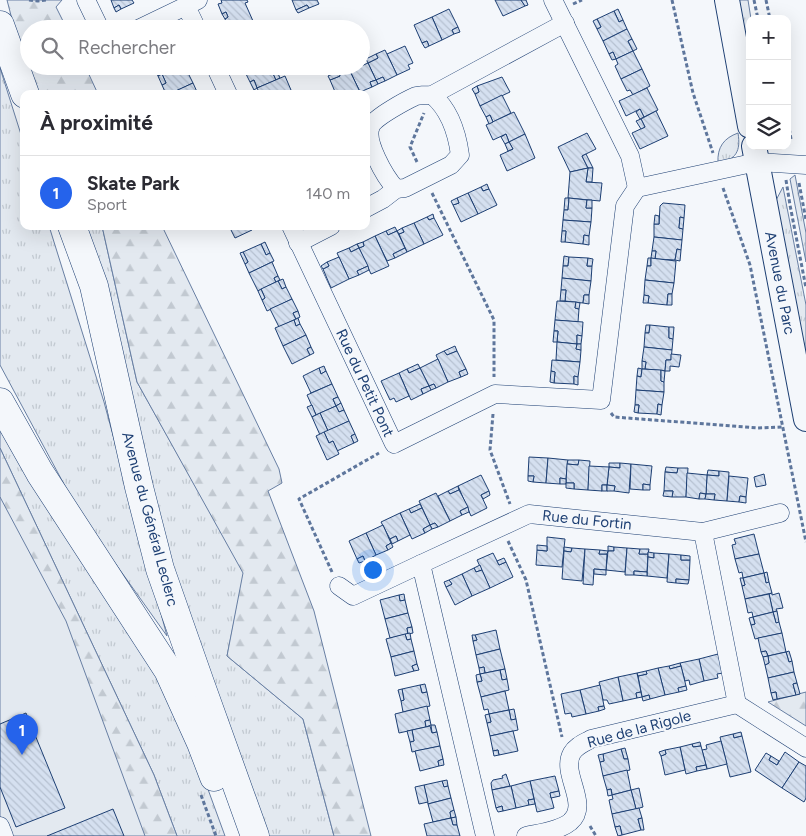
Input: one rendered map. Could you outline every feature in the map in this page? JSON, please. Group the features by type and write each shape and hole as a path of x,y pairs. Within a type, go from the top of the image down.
{"main road":[{"path":"0,25 24,90"},
{"name":"Avenue du Général Leclerc","path":"73,230 94,286 138,487 160,569 255,836"},
{"path":"0,402 40,473 168,670 201,743 235,836"}],"street":[{"path":"86,0 96,20"},
{"path":"553,0 630,156 637,188"},
{"path":"727,0 746,105"},
{"path":"157,20 192,3 195,20"},
{"path":"370,133 371,126 378,117 417,96 432,95 565,23"},
{"path":"219,75 226,90"},
{"path":"370,206 396,189 405,188 451,165 460,155 458,136 440,102 432,95"},
{"path":"370,142 387,179 396,189"},
{"path":"602,400 625,206 637,188 718,170 755,154 802,172"},
{"name":"Avenue du Parc","path":"755,154 798,422"},
{"name":"Rue du Petit Pont","path":"293,230 394,444 494,394 602,400"},
{"path":"298,243 323,230"},
{"name":"Rue du Fortin","path":"338,586 354,596 529,514 703,532 780,513"},
{"path":"703,532 737,704 806,748"},
{"path":"421,564 485,836"},
{"name":"Rue de la Rigole","path":"526,836 560,827 574,818 578,809 570,761 572,752 581,744 737,704"},
{"path":"0,826 4,836"}],"path":[{"path":"29,0 46,0"},
{"path":"672,0 693,93 724,193 750,265 806,542"},
{"path":"754,0 757,15"},
{"path":"766,0 769,15"},
{"path":"432,95 410,147 494,320 494,394 490,450 508,524 526,580 561,736 572,752"},
{"path":"791,134 792,139"},
{"path":"783,164 806,288"},
{"path":"802,172 806,220"},
{"path":"602,400 614,417 758,428 783,426 798,422"},
{"path":"338,586 299,499 394,444"}],"green space":[{"path":"7,0 62,0 56,7 62,20 20,20 20,45"},
{"path":"734,0 748,0 750,15 746,15 746,62"},
{"path":"0,68 20,131 20,230 50,230 104,402 167,636 80,514 0,365"},
{"path":"31,75 89,75 96,90 37,90"},
{"path":"738,133 739,145 736,154 729,160 718,163 722,144 725,140"},
{"path":"795,175 806,233 806,262 790,179"},
{"path":"783,187 806,305 806,373 774,204"},
{"path":"85,230 103,230 137,382 244,573 227,656 303,719 334,836 260,836 174,598"},
{"path":"103,230 164,230 279,469 282,483 268,491 314,611 371,836 334,836 303,719 227,656 243,573 137,382"},
{"path":"0,430 178,707 225,836 177,836 154,775 0,448"},
{"path":"0,448 154,775 177,836 135,836 0,532"},
{"path":"0,497 66,621 145,836 0,836"},
{"path":"806,692 806,726 768,702"}],"building":[{"path":"111,0 132,0 134,3 121,9 119,5 114,8"},
{"path":"221,0 247,0 248,2 245,3 253,20 225,20 228,17 226,12 222,14 218,4 222,3"},
{"path":"292,0 317,0 319,4 309,8 307,5 296,10"},
{"path":"495,0 521,0 525,6 503,16"},
{"path":"521,0 526,0 528,5 525,6"},
{"path":"119,5 121,9 116,12 114,8"},
{"path":"307,5 309,8 298,13 296,10"},
{"path":"449,9 458,27 452,30 454,34 442,40 432,17"},
{"path":"618,9 623,20 619,22 614,11"},
{"path":"614,11 619,22 623,20 627,29 603,41 597,29 601,27 597,19"},
{"path":"226,12 228,17 225,19 222,14"},
{"path":"432,17 442,40 429,46 427,41 422,43 414,25"},
{"path":"597,19 601,27 597,29 593,21"},
{"path":"458,27 460,32 454,34 452,30"},
{"path":"627,29 632,39 628,41 633,51 616,59 613,52 609,54 603,41"},
{"path":"632,39 637,49 633,51 628,41"},
{"path":"427,41 429,46 425,48 422,43"},
{"path":"405,46 413,63 408,65 410,69 397,75 387,54"},
{"path":"385,50 397,75 385,81 383,77 376,80 370,67 370,62 378,58 376,54"},
{"path":"633,51 642,69 621,79 615,66 618,64 616,59"},
{"path":"613,52 616,59 612,60 609,54"},
{"path":"376,54 378,58 370,62 370,57"},
{"path":"370,67 376,80 370,82 372,87 359,90 352,75 370,75"},
{"path":"642,69 650,86 633,95 630,90 627,91 621,79"},
{"path":"162,75 189,75 193,83 178,90 164,90 162,85 166,83"},
{"path":"162,75 166,83 162,85 158,76"},
{"path":"246,75 274,75 276,80 257,88 254,80 250,82"},
{"path":"274,75 279,75 280,78 276,80"},
{"path":"340,75 340,76 330,80 328,76"},
{"path":"352,75 359,90 334,90 330,80 340,76"},
{"path":"285,76 291,90 258,90 257,88"},
{"path":"383,77 385,81 378,84 376,80"},
{"path":"502,77 510,92 480,106 475,94 479,92 477,86"},
{"path":"254,80 257,88 254,90 250,82"},
{"path":"376,80 378,84 372,87 370,82"},
{"path":"193,83 196,90 178,90"},
{"path":"477,86 479,92 475,94 472,89"},
{"path":"647,88 658,110 644,117 640,109 626,116 619,101"},
{"path":"502,95 511,113 493,122 490,115 486,117 480,106"},
{"path":"640,109 644,117 640,119 636,112"},
{"path":"656,111 668,136 640,149 632,133 645,127 641,119"},
{"path":"514,112 525,134 509,142 506,134 493,140 486,125"},
{"path":"490,115 493,122 489,124 486,117"},
{"path":"641,119 645,127 641,129 636,121"},
{"path":"587,133 596,149 582,156 588,168 570,172 558,147"},
{"path":"506,134 509,142 505,144 501,137"},
{"path":"525,134 535,158 507,171 500,155 513,149 509,142"},
{"path":"509,142 513,149 508,151 505,144"},
{"path":"586,154 593,168 588,168 582,156"},
{"path":"588,168 593,168 592,182 586,182"},
{"path":"588,168 586,182 602,183 600,201 568,198 570,172"},
{"path":"487,184 489,189 483,191 481,187"},
{"path":"481,187 483,191 489,189 497,205 478,214 468,193"},
{"path":"468,193 478,214 461,222 453,205 459,203 457,198"},
{"path":"457,198 459,203 453,205 451,201"},
{"path":"565,198 569,198 568,210 564,210"},
{"path":"569,198 587,200 586,208 592,208 591,222 563,220 564,210 568,210"},
{"path":"587,200 592,200 592,208 586,208"},
{"path":"663,203 685,205 684,218 680,217 679,228 683,229 682,240 654,237 654,224 659,224 660,206"},
{"path":"433,214 434,218 429,220 427,217"},
{"path":"655,215 659,216 659,224 654,224"},
{"path":"427,217 429,220 434,218 443,235 424,244 414,223"},
{"path":"680,217 684,218 683,229 679,228"},
{"path":"563,220 591,222 589,236 584,235 583,244 565,242 566,231 562,231"},
{"path":"414,223 424,244 407,252 399,234 404,232 402,228"},
{"path":"395,227 397,231 388,235 386,231"},
{"path":"402,228 404,232 399,234 397,231"},
{"path":"231,230 252,230 235,238"},
{"path":"386,231 388,235 397,231 405,248 393,254 395,258 387,261 375,236"},
{"path":"562,231 566,231 565,242 561,242"},
{"path":"584,235 589,236 589,245 583,244"},
{"path":"375,236 389,266 371,274 359,248 364,246 363,242"},
{"path":"654,237 682,240 681,250 677,249 675,260 655,259 656,251 652,251"},
{"path":"265,242 270,253 266,255 261,244"},
{"path":"363,242 364,246 359,248 357,244"},
{"path":"261,244 266,255 270,253 274,261 249,273 245,264 248,262 243,252"},
{"path":"357,244 359,248 351,252 349,248"},
{"path":"349,248 351,252 359,248 368,266 357,271 359,275 349,279 337,253"},
{"path":"405,248 407,252 395,258 393,254"},
{"path":"677,249 681,250 680,261 675,260"},
{"path":"652,251 656,251 655,259 651,258"},
{"path":"243,252 248,262 245,264 240,253"},
{"path":"564,256 569,257 568,266 563,266"},
{"path":"339,257 349,279 331,288 323,269 329,266 327,262"},
{"path":"569,257 588,258 587,266 592,266 591,281 562,278 563,266 568,266"},
{"path":"588,258 593,259 592,266 587,266"},
{"path":"648,258 651,258 651,266 647,266"},
{"path":"651,258 676,261 674,283 645,280 647,266 651,266"},
{"path":"272,262 278,276 274,278 276,282 258,291 249,273"},
{"path":"327,262 329,266 323,269 321,266"},
{"path":"368,266 369,270 359,275 357,271"},
{"path":"278,276 280,280 276,282 274,278"},
{"path":"562,278 591,281 589,295 584,295 583,303 565,301 566,290 561,290"},
{"path":"283,279 286,287 282,289 278,281"},
{"path":"645,280 674,283 672,294 668,294 667,305 648,303 649,296 644,295"},
{"path":"278,281 282,289 286,287 292,299 267,311 262,300 265,298 261,289"},
{"path":"261,289 265,298 262,300 258,291"},
{"path":"561,290 566,290 565,301 560,301"},
{"path":"668,294 672,294 672,305 667,305"},
{"path":"584,295 589,295 589,304 583,303"},
{"path":"644,295 649,296 648,303 643,303"},
{"path":"292,299 298,311 293,313 296,319 279,327 270,309"},
{"path":"557,301 576,302 575,308 579,309 578,322 555,320"},
{"path":"576,302 580,303 579,309 575,308"},
{"path":"298,311 300,317 296,319 293,313"},
{"path":"298,318 300,324 296,326 294,320"},
{"path":"294,320 296,326 300,324 306,335 283,346 275,328"},
{"path":"555,320 583,322 582,336 577,335 577,344 557,342 558,331 554,331"},
{"path":"646,325 650,325 649,333 645,333"},
{"path":"650,325 669,327 669,338 673,339 672,350 644,347 645,333 649,333"},
{"path":"669,327 674,327 673,339 669,338"},
{"path":"554,331 558,331 557,342 553,342"},
{"path":"306,335 311,347 307,349 310,355 292,364 283,346"},
{"path":"577,335 582,336 581,344 577,344"},
{"path":"557,342 577,344 576,349 581,350 580,362 556,360"},
{"path":"577,344 581,344 581,350 576,349"},
{"path":"455,346 457,351 447,355 444,351"},
{"path":"311,347 314,353 310,355 307,349"},
{"path":"644,347 672,350 671,360 666,360 665,371 645,369 646,362 642,361"},
{"path":"444,351 447,355 457,351 466,369 459,372 461,377 448,382 436,355"},
{"path":"671,354 681,355 679,367 670,366 670,371 665,371 666,360 671,360"},
{"path":"438,359 448,382 436,388 434,384 429,386 420,368"},
{"path":"552,360 580,362 578,377 574,376 574,384 554,383 555,372 551,371"},
{"path":"642,361 646,362 645,369 642,369"},
{"path":"418,364 420,368 409,373 407,369"},
{"path":"324,366 326,371 321,374 319,368"},
{"path":"319,368 321,374 326,371 332,384 311,393 303,376"},
{"path":"420,368 429,386 421,389 423,394 411,400 399,373 407,369 409,373"},
{"path":"638,368 642,369 641,377 637,376"},
{"path":"466,369 468,374 461,377 459,372"},
{"path":"642,369 661,370 664,392 636,390 637,376 641,377"},
{"path":"661,370 665,371 664,382 661,381"},
{"path":"551,371 555,372 554,383 550,382"},
{"path":"399,373 409,396 396,402 394,398 390,400 381,381"},
{"path":"574,376 578,377 578,385 574,384"},
{"path":"332,384 338,397 333,399 336,406 316,415 307,395"},
{"path":"434,384 436,388 431,390 429,386"},
{"path":"429,386 431,390 423,394 421,389"},
{"path":"636,390 664,392 662,405 658,404 657,414 638,413 639,405 635,405"},
{"path":"338,397 341,403 336,406 333,399"},
{"path":"341,403 344,410 339,412 336,406"},
{"path":"658,404 662,405 661,415 657,414"},
{"path":"312,405 316,415 312,417 307,407"},
{"path":"635,405 639,405 638,413 634,412"},
{"path":"336,406 339,412 344,410 349,421 328,431 320,413"},
{"path":"320,413 328,431 320,435 312,417"},
{"path":"349,421 355,434 351,436 354,443 337,451 333,441 329,443 324,432"},
{"path":"324,432 329,443 333,441 339,454 327,460 316,436"},
{"path":"355,434 358,441 354,443 351,436"},
{"path":"529,457 548,458 546,483 533,482 534,476 528,476"},
{"path":"548,458 568,460 566,479 560,478 560,484 546,483"},
{"path":"568,460 579,460 578,465 567,464"},
{"path":"579,460 590,461 588,490 574,489 574,483 566,483 567,464 578,465"},
{"path":"609,463 620,463 620,468 609,467"},
{"path":"620,463 631,464 629,493 614,491 615,486 607,485 609,467 620,468"},
{"path":"631,464 652,466 650,485 643,484 643,490 630,489"},
{"path":"589,466 609,467 607,485 602,485 602,491 588,490"},
{"path":"666,467 678,468 677,473 665,472"},
{"path":"678,468 688,468 686,497 672,497 673,491 664,491 665,472 677,473"},
{"path":"708,470 719,471 719,476 707,475"},
{"path":"719,471 729,472 727,501 714,500 715,494 706,494 707,475 719,476"},
{"path":"687,473 707,475 706,494 700,493 699,499 686,497"},
{"path":"764,474 766,485 756,487 754,477"},
{"path":"481,475 489,491 481,495 487,508 471,516 458,486"},
{"path":"528,476 534,476 533,482 528,481"},
{"path":"729,476 748,478 746,497 740,496 739,502 727,501"},
{"path":"560,478 566,479 566,484 560,484"},
{"path":"566,483 574,483 574,489 566,488"},
{"path":"643,484 650,485 650,490 643,490"},
{"path":"602,485 607,485 607,491 602,491"},
{"path":"607,485 615,486 614,491 607,491"},
{"path":"458,486 459,490 450,494 448,491"},
{"path":"459,490 468,507 460,511 462,515 450,521 438,496 448,491 450,494"},
{"path":"489,491 490,495 483,499 481,495"},
{"path":"664,491 673,491 672,497 663,496"},
{"path":"436,493 450,521 438,527 435,523 430,525 419,501"},
{"path":"700,493 706,494 705,499 699,499"},
{"path":"706,494 715,494 714,500 705,499"},
{"path":"740,496 746,497 746,503 739,502"},
{"path":"420,504 422,508 411,513 409,509"},
{"path":"468,507 469,512 462,515 460,511"},
{"path":"422,508 430,525 423,529 425,533 412,539 400,513 409,509 411,513"},
{"path":"400,513 410,535 398,541 396,536 390,539 381,522"},
{"path":"435,523 438,527 432,529 430,525"},
{"path":"383,525 391,543 386,546 388,550 376,555 366,533"},
{"path":"430,525 432,529 425,533 423,529"},
{"path":"366,533 376,555 365,561 363,556 357,559 349,541"},
{"path":"754,534 759,554 735,559 732,545 736,544 734,539"},
{"path":"396,536 398,541 392,544 390,539"},
{"path":"547,537 565,539 562,567 536,565 537,550 547,551"},
{"path":"391,543 393,547 388,550 386,546"},
{"path":"537,545 547,546 547,551 537,550"},
{"path":"608,546 614,547 614,551 608,551"},
{"path":"564,547 572,548 571,552 564,551"},
{"path":"614,547 627,548 625,572 606,570 608,551 614,551"},
{"path":"572,548 585,549 582,581 562,579 564,551 571,552"},
{"path":"627,548 640,549 639,554 648,554 647,572 634,571 634,575 625,575"},
{"path":"585,549 600,550 599,554 607,554 606,570 594,569 593,585 583,584"},
{"path":"640,549 649,549 648,554 639,554"},
{"path":"600,550 608,551 607,554 599,554"},
{"path":"648,552 654,553 654,558 648,557"},
{"path":"493,553 499,565 506,562 513,577 490,588 477,560"},
{"path":"654,553 669,554 667,578 647,576 648,557 654,558"},
{"path":"669,554 681,555 681,560 690,560 689,580 676,579 676,583 667,582"},
{"path":"759,554 764,573 743,578 742,572 739,573 735,559"},
{"path":"681,555 690,556 690,560 681,560"},
{"path":"363,556 365,561 359,563 357,559"},
{"path":"504,558 506,562 499,565 497,561"},
{"path":"480,565 482,570 476,572 474,568"},
{"path":"474,568 476,572 482,570 490,588 472,596 462,574"},
{"path":"594,569 606,570 606,575 594,574"},
{"path":"634,571 647,572 647,576 634,575"},
{"path":"767,572 769,582 766,583 764,573"},
{"path":"764,573 766,583 769,582 772,593 745,599 742,586 745,585 743,578"},
{"path":"462,574 472,596 455,605 446,587 452,584 449,580"},
{"path":"740,578 743,578 745,585 742,586"},
{"path":"676,579 689,580 688,584 676,583"},
{"path":"449,580 452,584 446,587 444,582"},
{"path":"772,593 772,595 779,593 783,608 776,609 777,611 773,612 769,594"},
{"path":"404,594 405,600 400,601 399,595"},
{"path":"769,594 773,612 753,617 752,612 748,613 745,599"},
{"path":"399,595 400,601 405,600 408,613 385,619 380,600"},
{"path":"777,611 779,622 776,623 773,612"},
{"path":"773,612 776,623 779,622 782,633 755,639 751,625 755,624 753,617"},
{"path":"408,613 412,627 407,628 408,634 390,638 385,619"},
{"path":"753,617 755,624 751,625 749,618"},
{"path":"412,627 413,633 408,634 407,628"},
{"path":"496,630 500,649 476,655 473,641 477,640 475,635"},
{"path":"410,633 411,639 407,640 405,634"},
{"path":"782,633 786,652 768,656 766,651 761,652 758,638"},
{"path":"405,634 407,640 411,639 414,651 391,657 386,639"},
{"path":"472,635 475,635 477,640 473,641"},
{"path":"500,649 505,669 485,673 484,667 479,668 476,655"},
{"path":"414,651 417,664 412,666 414,671 395,676 391,657"},
{"path":"766,651 768,656 763,657 761,652"},
{"path":"789,651 792,661 789,662 786,652"},
{"path":"786,652 789,662 792,661 794,672 768,678 765,665 769,663 768,656"},
{"path":"718,654 723,673 717,674 718,678 704,681 699,659"},
{"path":"768,656 769,663 765,665 763,657"},
{"path":"699,659 704,681 690,685 689,680 685,681 680,663"},
{"path":"680,663 681,666 670,669 669,666"},
{"path":"417,664 419,670 414,671 412,666"},
{"path":"669,666 670,669 681,666 686,686 678,688 679,692 665,695 658,668"},
{"path":"484,667 485,673 480,674 479,668"},
{"path":"658,668 665,695 650,699 649,695 642,697 638,676 647,674 646,671"},
{"path":"505,669 507,679 502,680 500,670"},
{"path":"500,670 502,680 507,679 509,690 481,697 477,682 482,681 480,674"},
{"path":"646,671 647,674 638,676 637,673"},
{"path":"794,672 797,683 793,684 796,695 777,699 776,692 771,693 768,678"},
{"path":"637,673 641,692 636,693 637,698 623,701 618,677"},
{"path":"480,674 482,681 477,682 476,675"},
{"path":"618,677 623,701 609,704 607,700 603,700 599,682"},
{"path":"797,683 800,694 796,695 793,684"},
{"path":"425,684 427,692 422,693 420,685"},
{"path":"420,685 422,693 427,692 430,706 403,712 401,701 404,700 402,689"},
{"path":"600,685 604,706 598,707 599,711 586,714 580,690"},
{"path":"686,686 687,690 679,692 678,688"},
{"path":"402,689 404,700 401,701 398,690"},
{"path":"580,690 586,714 572,717 571,713 565,714 561,694"},
{"path":"505,691 509,710 489,714 488,709 484,710 481,697"},
{"path":"641,692 642,697 637,698 636,693"},
{"path":"776,692 777,699 773,700 771,693"},
{"path":"649,695 650,699 643,701 642,697"},
{"path":"427,706 430,720 425,721 426,727 399,733 395,714"},
{"path":"604,706 605,709 599,711 598,707"},
{"path":"514,709 516,719 511,720 509,710"},
{"path":"509,710 511,720 516,719 518,730 490,736 487,723 491,722 489,714"},
{"path":"26,713 65,808 16,827 0,787 0,724"},
{"path":"489,714 491,722 487,723 485,715"},
{"path":"430,720 431,725 426,727 425,721"},
{"path":"431,725 435,725 437,732 432,733"},
{"path":"430,726 432,733 437,732 440,746 412,752 410,742 414,741 412,730"},
{"path":"412,730 414,741 410,742 407,731"},
{"path":"513,731 518,751 499,755 498,750 493,751 490,736"},
{"path":"741,732 742,736 734,738 733,734"},
{"path":"733,734 734,738 742,736 751,772 730,777 720,737"},
{"path":"721,741 727,764 707,769 702,750 707,749 706,745"},
{"path":"700,742 701,746 693,747 692,744"},
{"path":"692,744 693,747 701,746 706,765 696,767 697,771 686,774 680,747"},
{"path":"440,746 443,759 438,761 439,766 420,771 415,751"},
{"path":"680,747 685,770 665,775 661,756 666,754 665,750"},
{"path":"625,748 628,759 624,759 621,749"},
{"path":"621,749 624,759 628,759 630,770 603,776 600,762 604,761 603,754"},
{"path":"498,750 499,755 494,756 493,751"},
{"path":"665,750 666,754 661,756 659,752"},
{"path":"785,752 799,762 782,788 755,770 766,753 771,756 769,760 777,765"},
{"path":"603,754 604,761 600,762 598,755"},
{"path":"771,756 779,761 777,765 769,760"},
{"path":"443,759 444,765 439,766 438,761"},
{"path":"799,762 806,766 806,798 804,802 782,788"},
{"path":"706,765 707,769 697,771 696,767"},
{"path":"627,770 631,790 612,795 611,789 607,790 603,776"},
{"path":"506,774 510,786 492,790 491,783 493,780 503,778 502,776"},
{"path":"555,776 559,791 550,793 554,808 537,812 530,781"},
{"path":"447,780 448,786 444,787 442,781"},
{"path":"442,781 444,787 448,786 451,798 428,804 424,785"},
{"path":"530,781 534,799 528,800 529,805 516,808 511,786"},
{"path":"424,785 428,802 419,804 415,787"},
{"path":"511,786 516,808 503,811 502,806 496,808 492,790"},
{"path":"639,788 643,807 636,809 631,790"},
{"path":"611,789 612,795 608,796 607,790"},
{"path":"631,790 636,809 612,814 609,800 613,799 612,795"},
{"path":"559,791 560,796 551,798 550,793"},
{"path":"451,798 454,810 450,812 451,818 433,822 428,804"},
{"path":"534,799 535,804 529,805 528,800"},
{"path":"502,806 503,811 498,812 496,808"},
{"path":"639,808 642,818 638,819 641,830 622,835 620,826 615,827 612,814"},
{"path":"113,809 124,836 47,836"},
{"path":"454,810 456,817 451,818 450,812"},
{"path":"456,817 457,825 453,825 451,818"},
{"path":"451,818 453,825 457,825 460,836 427,836 424,824"},
{"path":"642,818 644,830 641,830 638,819"},
{"path":"620,826 622,835 618,836 615,827"}],"place":[{"name":"Skate Park","path":"22,755"}]}
